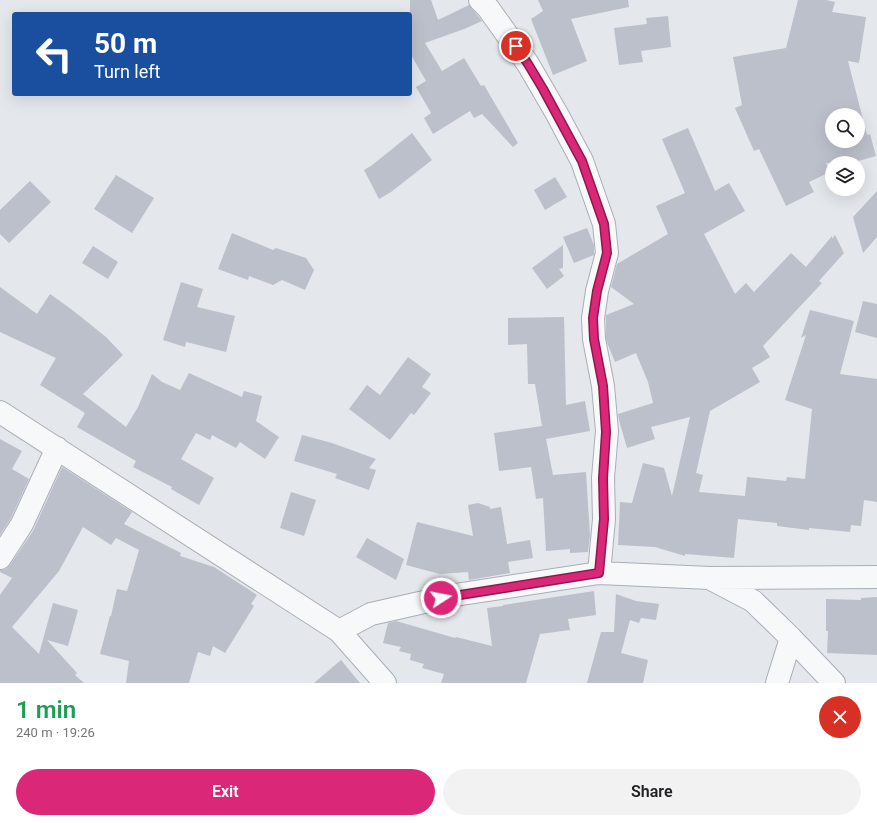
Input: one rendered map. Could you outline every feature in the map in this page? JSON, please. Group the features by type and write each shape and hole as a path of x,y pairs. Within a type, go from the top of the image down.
{"street":[{"path":"480,0 488,8 528,64 557,114 582,161 604,224 607,253 597,291 593,318 594,339 603,386 606,432 603,478 604,519 599,573"},
{"path":"0,412 339,631 385,683"},
{"path":"0,558 22,524 57,448"},
{"path":"339,631 371,614 455,595 599,573 710,578 877,577"},
{"path":"710,578 753,601 834,683"},
{"path":"777,683 791,638"}],"building":[{"path":"410,0 431,0 438,20 469,5 482,21 425,43 442,71 464,58 481,86 484,85 518,143 513,147 482,114 474,118 470,111 433,134 424,118 431,113 416,87 426,81 412,56 412,12 410,12"},
{"path":"538,0 628,0 629,7 571,19 587,61 553,75 531,19 543,11"},
{"path":"798,0 826,0 835,2 832,12 866,17 859,63 848,61 860,108 825,108 825,148 865,148 865,127 867,135 870,134 876,156 865,159 865,156 825,156 825,174 809,182 814,192 786,206 759,149 754,151 735,108 742,105 733,57 786,48"},
{"path":"668,16 671,47 641,51 643,62 619,65 614,28 647,24 646,18"},
{"path":"688,128 715,191 729,183 745,211 704,234 735,294 746,283 754,292 791,253 806,267 832,236 832,239 835,235 844,253 819,281 822,283 763,346 770,357 752,368 760,382 710,411 696,473 703,475 699,492 745,496 747,477 786,481 787,477 805,479 812,409 785,400 806,335 801,338 810,310 854,321 840,374 877,379 877,502 864,500 861,526 851,525 850,532 809,528 809,530 777,526 777,523 738,519 734,558 685,554 685,556 655,547 618,545 620,502 632,503 643,463 664,468 672,496 690,417 651,427 655,439 627,448 618,414 653,403 648,382 636,353 615,362 606,338 606,315 634,304 611,287 617,264 668,234 656,206 685,193 662,139"},
{"path":"412,133 432,160 391,192 379,199 364,170"},
{"path":"116,175 154,198 132,233 94,209"},
{"path":"555,177 567,197 545,210 534,190"},
{"path":"30,181 51,202 9,243 0,234 0,210"},
{"path":"877,191 877,237 863,253 853,217"},
{"path":"587,228 594,245 594,255 574,263 563,237"},
{"path":"232,233 273,250 276,248 306,258 314,270 305,290 282,280 273,285 249,276 248,280 218,269"},
{"path":"563,245 563,268 559,269 564,276 547,289 532,268"},
{"path":"93,246 118,262 108,279 82,263"},
{"path":"181,282 203,289 197,307 235,316 226,352 186,342 185,347 163,340"},
{"path":"0,287 37,314 50,294 106,337 123,355 83,394 126,427 138,407 152,374 162,382 180,390 189,373 242,397 244,391 262,396 256,421 279,437 265,459 240,442 236,448 212,435 210,440 196,433 181,459 214,478 199,505 171,489 172,487 133,467 136,461 77,427 85,413 40,385 56,358 0,332"},
{"path":"863,301 877,304 877,338 855,332"},
{"path":"564,317 566,405 585,401 590,431 546,439 553,475 586,472 590,535 588,552 570,553 570,549 546,551 543,498 536,499 531,467 499,471 494,433 542,426 535,384 528,384 527,344 508,345 508,318"},
{"path":"408,357 431,374 422,387 431,393 414,415 411,413 390,440 349,409 367,385 380,395"},
{"path":"302,435 332,443 376,459 369,468 376,470 369,490 335,478 337,474 294,461"},
{"path":"0,439 22,451 12,469 29,479 11,518 0,535"},
{"path":"62,467 132,512 124,524 181,553 180,556 214,567 257,595 251,604 254,606 225,653 213,646 210,656 198,652 189,683 126,683 129,661 100,654 117,589 127,591 139,550 116,538 111,545 83,527 59,571 12,627 39,654 53,603 78,610 68,646 47,640 77,673 75,675 84,683 0,683 0,595 12,578 0,572 0,570 6,569 10,565 33,531"},
{"path":"291,492 316,500 304,536 280,528"},
{"path":"478,503 490,507 490,509 501,507 507,544 530,540 533,558 508,562 510,573 469,580 468,572 440,574 406,565 417,522 473,536 468,505"},
{"path":"367,538 404,559 396,580 356,557"},
{"path":"594,591 596,615 568,619 570,630 540,634 526,683 441,683 444,674 422,668 424,664 410,660 411,654 399,651 401,647 383,643 388,623 396,621 455,638 492,646 487,608"},
{"path":"616,594 636,601 659,604 656,620 641,618 639,623 630,620 621,653 648,660 643,683 587,683 601,632 614,632"},
{"path":"877,597 877,655 827,653 828,631 826,631 826,599 861,600 861,598"},
{"path":"341,660 360,683 314,683"}],"route":[{"path":"441,598 599,573 604,519 603,478 606,432 603,386 594,339 593,318 597,291 607,253 604,224 582,161 543,89 516,46"}]}
